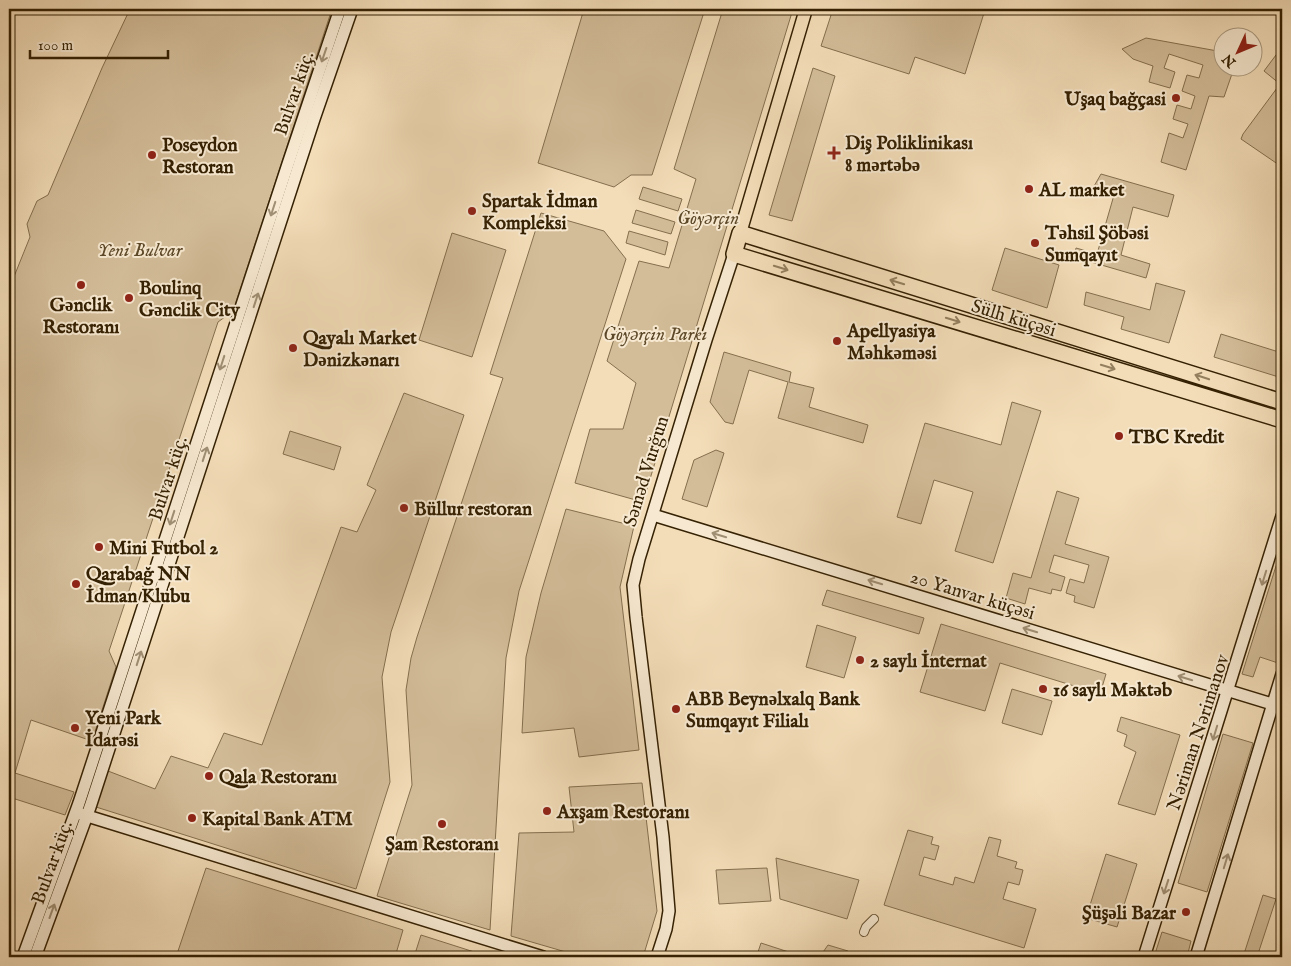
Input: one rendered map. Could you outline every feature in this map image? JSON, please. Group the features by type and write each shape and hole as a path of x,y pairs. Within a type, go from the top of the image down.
{"highway":[{"name":"Səməd Vurğun","path":"734,254 740,233"},
{"name":"Sülh küçəsi","path":"740,233 1282,402"},
{"name":"Sülh küçəsi","path":"734,254 1282,420"},
{"path":"1000,334 1005,315"},
{"path":"1232,404 1237,388"}],"main road":[{"name":"Səməd Vurğun","path":"740,233 806,9"}],"street":[{"name":"Bulvar küç.","path":"35,957 216,401 340,9"},
{"name":"Bulvar küç.","path":"216,401 352,9"},
{"name":"Səməd Vurğun","path":"657,957 669,911 663,837 633,585 639,559 734,254"},
{"name":"20 Yanvar küçəsi","path":"653,515 1278,706"},
{"name":"Nəriman Nərimanov","path":"1144,957 1282,516"},
{"path":"1196,957 1278,706 1282,674"},
{"name":"Bulvar küç.","path":"23,957 81,813"},
{"path":"81,813 543,957"},
{"path":"864,932 874,919"}],"green space":[{"name":"Yeni Bulvar","path":"130,9 332,9 233,311 218,322 109,651 116,667 92,741 31,720 15,773 74,792 65,815 9,797 9,289 30,237 27,224 37,201 48,195 102,68"},
{"path":"584,9 705,9 652,175 631,175 614,187 538,163"},
{"path":"723,9 793,9 643,502 575,483 590,429 623,429 636,383 607,361 639,261 669,268 696,179 674,169"},
{"path":"833,9 970,9 984,13 965,74 915,57 909,74 821,46"},
{"path":"1146,38 1214,50 1214,78 1231,78 1224,97 1209,96 1186,170 1161,162 1169,133 1183,138 1188,124 1173,119 1177,105 1191,109 1195,96 1182,91 1187,75 1199,78 1203,65 1169,54 1164,68 1175,72 1170,88 1149,82 1153,66 1133,59 1122,49"},
{"path":"1282,47 1282,167 1241,139 1280,84 1264,71"},
{"path":"813,68 835,76 792,221 769,215"},
{"path":"1101,174 1174,195 1168,217 1133,207 1121,255 1150,264 1146,278 1074,257 1076,248 1097,254 1114,195 1093,188"},
{"path":"643,187 682,199 678,211 639,199"},
{"path":"636,210 675,222 671,234 632,223"},
{"path":"541,213 604,231 626,259 519,591 506,658 490,930 377,896 412,785 406,690 411,658 503,378 490,374"},
{"path":"629,231 668,242 665,255 626,243"},
{"path":"452,233 506,250 472,357 419,340"},
{"path":"1005,248 1059,265 1047,308 992,290"},
{"path":"1156,283 1185,291 1169,343 1121,329 1124,317 1084,305 1086,292 1150,310"},
{"path":"1221,334 1282,353 1282,378 1214,357"},
{"path":"724,352 791,372 789,382 814,388 809,407 868,425 863,443 778,418 788,382 749,370 733,424 725,422 710,402"},
{"path":"404,393 464,415 391,632 382,677 390,782 356,889 96,807 108,771 155,789 171,756 208,768 224,733 262,745 341,527 357,532 376,490 367,485"},
{"path":"1012,402 1041,411 993,563 955,551 973,492 934,480 921,524 897,517 925,423 1001,445"},
{"path":"290,431 341,447 334,470 283,454"},
{"path":"716,450 724,453 707,507 682,499 694,460"},
{"path":"1057,491 1079,498 1065,544 1109,557 1094,608 1074,602 1075,596 1066,593 1070,579 1084,583 1089,565 1054,555 1049,572 1065,577 1061,591 1052,589 1051,594 1029,588 1025,604 1006,598 1013,573 1031,578"},
{"path":"566,509 634,526 620,587 639,750 579,757 574,728 522,733 526,657 541,593"},
{"path":"1282,547 1282,649 1278,663 1260,657 1253,677 1242,674"},
{"path":"827,590 924,618 919,634 822,605"},
{"path":"941,624 1106,674 1100,694 1000,663 985,711 920,692"},
{"path":"817,625 856,637 844,678 806,667"},
{"path":"1012,689 1052,701 1042,735 1002,723"},
{"path":"1121,717 1180,735 1155,815 1118,804 1136,752 1124,746 1127,735 1117,731"},
{"path":"1223,734 1253,743 1207,892 1178,883"},
{"path":"642,783 657,911 643,957 583,957 511,936 519,833 574,832 569,787"},
{"path":"908,830 933,837 931,844 939,846 935,860 924,857 919,875 953,885 955,877 974,883 989,837 1001,840 997,856 1017,862 1015,868 1023,870 1019,885 1008,882 1003,899 1036,909 1024,948 884,905"},
{"path":"1106,854 1137,864 1117,927 1086,918"},
{"path":"776,858 859,880 847,919 780,899"},
{"path":"206,868 403,930 395,957 176,957"},
{"path":"767,868 771,901 719,904 716,870"},
{"path":"1263,895 1276,899 1257,957 1243,957"},
{"path":"1162,932 1191,941 1187,957 1154,957"},
{"path":"421,935 490,957 414,957"},
{"path":"761,943 804,957 771,957 758,952"},
{"path":"828,945 848,951 846,957 804,957 821,955"}],"place":[{"name":"Uşaq bağçasi","path":"1176,98"},
{"name":"Diş Poliklinikası 8 mərtəbə","path":"834,153"},
{"name":"Poseydon Restoran","path":"152,155"},
{"name":"AL market","path":"1029,189"},
{"name":"Spartak İdman Kompleksi","path":"472,211"},
{"name":"Təhsil Şöbəsi Sumqayıt","path":"1035,243"},
{"name":"Gənclik Restoranı","path":"81,285"},
{"name":"Boulinq Gənclik City","path":"129,298"},
{"name":"Apellyasiya Məhkəməsi","path":"837,341"},
{"name":"Qayalı Market Dənizkənarı","path":"293,348"},
{"name":"TBC Kredit","path":"1119,436"},
{"name":"Büllur restoran","path":"404,508"},
{"name":"Mini Futbol 2","path":"99,547"},
{"name":"Qarabağ NN İdman Klubu","path":"76,584"},
{"name":"2 saylı İnternat","path":"860,660"},
{"name":"16 saylı Məktəb","path":"1043,689"},
{"name":"ABB Beynəlxalq Bank Sumqayıt Filialı","path":"676,709"},
{"name":"Yeni Park İdarəsi","path":"75,728"},
{"name":"Qala Restoranı","path":"209,776"},
{"name":"Axşam Restoranı","path":"547,811"},
{"name":"Kapital Bank ATM","path":"192,818"},
{"name":"Şam Restoranı","path":"442,824"},
{"name":"Şüşəli Bazar","path":"1186,912"}],"park label":[{"name":"Göyərçin","path":"708,217"},
{"name":"Göyərçin Parkı","path":"655,333"}]}
